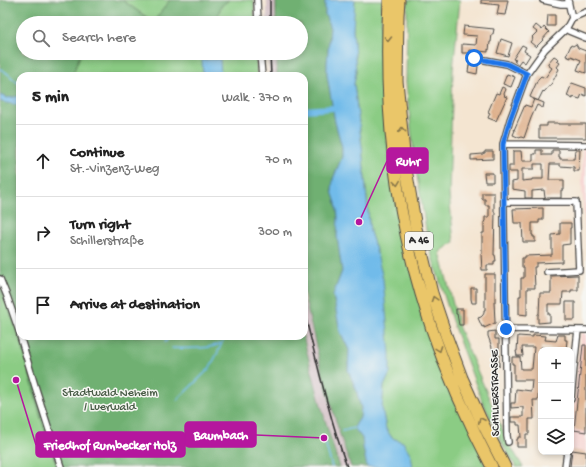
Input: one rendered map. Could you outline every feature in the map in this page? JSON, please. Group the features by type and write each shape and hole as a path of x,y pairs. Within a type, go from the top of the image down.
{"highway":[{"name":"A 46","path":"389,0 388,91 394,164 410,254 421,294 447,370 473,430 492,467"},
{"name":"A 46","path":"399,0 397,82 404,163 416,228 432,293 462,378 505,467"}],"street":[{"path":"257,0 258,16"},
{"path":"544,0 561,4 568,2 572,18 586,12"},
{"name":"SCHILLERSTRASSE","path":"508,442 503,144 527,74 545,49 566,29 572,18"},
{"path":"566,29 586,38"},
{"path":"474,58 507,64 527,74"},
{"path":"261,60 262,72"},
{"path":"503,144 586,145"},
{"path":"504,202 576,202 579,270 547,272"},
{"path":"0,279 16,323"},
{"path":"506,329 586,330"},
{"path":"572,383 578,330"},
{"path":"21,340 61,467"},
{"path":"565,467 567,455"}],"shaded area":[{"path":"267,0 276,0 276,16 267,16"},
{"path":"268,60 277,60 277,72 269,72"},
{"path":"582,148 586,148 586,248 582,186"},
{"path":"308,312 323,376 351,467 340,467 332,446 304,340 308,340"},
{"path":"581,333 586,333 586,467 568,467 570,455 574,455 574,406"}],"green space":[{"path":"0,0 122,0 145,16 16,16 16,60 78,60 74,72 16,72 16,97 7,98 0,95"},
{"path":"122,0 170,0 158,16 145,16"},
{"path":"170,0 229,0 221,6 218,16 158,16"},
{"path":"229,0 254,0 255,16 218,16 221,6"},
{"path":"276,0 325,0 325,14 330,28 327,75 335,122 342,147 342,157 333,179 332,191 338,217 337,236 342,271 333,295 340,331 349,350 348,370 356,389 361,408 360,418 356,424 357,432 362,438 367,467 351,467 323,376 308,312 308,72 277,72 277,60 308,60 308,16 276,16"},
{"path":"354,0 382,0 381,84 390,167 407,258 486,467 413,467 403,442 392,438 386,429 382,408 384,386 390,373 376,250 370,232 354,84 356,72 353,29"},
{"path":"408,0 460,0 453,70 449,194 454,242 440,252 459,328 507,440 523,467 516,467 505,449 482,401 454,327 429,247 415,164 406,83"},
{"path":"78,60 256,60 257,72 74,72"},
{"name":"Stadtwald Neheim / Luerwald","path":"0,101 16,103 16,328 0,287"},
{"path":"0,287 16,328 16,340 21,341 41,418 57,467 0,467"},
{"name":"Stadtwald Neheim / Luerwald","path":"304,340 340,467 57,467 41,418 21,341"}],"water":[{"path":"325,0 355,0 353,29 356,72 354,84 370,232 383,279 390,354 390,373 384,386 382,408 386,429 392,438 403,442 411,455 413,467 367,467 362,438 354,428 360,418 361,408 356,389 348,370 349,350 340,331 333,295 342,271 337,236 338,217 332,191 333,179 342,157 342,147 335,122 327,75 330,28 325,14"},
{"path":"202,60 220,60 221,72 203,72"},
{"path":"0,95 7,98 16,97 16,104 14,105 0,101"}],"building":[{"path":"481,0 508,0 505,15 497,14 499,5 481,3"},
{"path":"548,15 555,15 555,26 547,26"},
{"path":"536,25 542,30 544,27 549,32 536,47 530,42 533,38 532,37 537,32 533,29"},
{"path":"464,26 494,29 488,52 469,50 469,53 462,53 462,44 476,45 477,36 463,35"},
{"path":"501,39 512,43 508,56 497,53"},
{"path":"576,44 578,48 586,51 586,73 577,70 581,60 571,56 571,58 566,56 571,45 573,46"},
{"path":"522,45 526,47 524,51 530,55 525,63 521,60 518,64 514,61 516,60 513,59"},
{"path":"554,56 559,59 557,61 560,63 557,67 559,69 552,83 544,92 543,91 538,101 530,97 538,79 541,76 545,78 552,68 548,65 548,63"},
{"path":"469,65 478,66 477,74 468,72"},
{"path":"507,74 515,77 511,87 503,84"},
{"path":"572,83 586,88 586,96 582,94 580,99 573,97 573,99 567,96"},
{"path":"502,87 506,89 504,96 507,97 496,121 488,118 490,113 488,112 496,93 499,94"},
{"path":"534,99 544,103 543,108 537,105 524,138 513,135 525,105 531,107"},
{"path":"547,123 586,124 586,138 539,138 539,126 547,126"},
{"path":"536,150 542,150 542,155 552,155 552,150 559,150 560,159 574,159 575,150 580,150 579,171 574,171 574,167 560,166 560,164 550,164 549,180 564,180 564,190 561,190 561,198 545,198 544,190 532,191 532,198 525,198 525,191 512,189 512,182 517,181 517,172 509,172 509,166 513,166 513,151 521,151 522,161 533,161 533,154 536,154","holes":["534,164 543,164 543,179 522,181 522,169 534,169"]},
{"path":"485,151 493,151 493,159 471,160 471,155 483,154"},
{"path":"484,173 493,173 493,182 485,182"},
{"path":"482,193 494,193 494,255 496,261 494,261 494,265 487,265 487,270 482,270 481,254 482,233 484,233 485,217 489,217 489,205 485,205 485,199 482,199"},
{"path":"543,208 543,220 539,220 539,223 532,223 532,235 535,237 535,242 523,242 522,223 514,223 513,209"},
{"path":"560,223 571,223 570,244 562,245 562,262 536,263 536,267 534,267 535,288 527,288 527,315 519,314 521,278 524,278 522,258 525,258 525,256 552,255 552,235 560,234"},
{"path":"485,274 495,274 495,323 484,328 484,326 482,327 478,318 483,315 485,310"},
{"path":"578,275 578,290 563,292 562,304 548,304 550,322 538,323 540,293 551,293 551,276"},
{"path":"471,288 476,288 476,303 472,303"},
{"path":"566,302 575,302 575,320 566,320"},
{"path":"456,309 463,309 463,325 459,325"},
{"path":"495,331 495,339 499,339 499,367 488,336 488,332"},
{"path":"533,335 546,336 545,340 556,341 558,335 565,335 565,340 567,340 566,347 538,347 538,400 533,400 534,419 529,419 529,434 526,434 526,447 517,447 517,439 518,437 521,437 520,425 517,425 517,422 511,422 511,417 523,417 523,407 511,408 511,403 515,403 516,389 531,391 532,380 514,380 514,364 512,364 512,357 520,357 521,369 532,369 534,347 522,347 523,356 517,356 516,351 518,336 533,337"},
{"path":"583,345 586,345 586,432 574,430"},
{"path":"574,450 586,452 586,467 570,467 571,455 574,455"}],"waterway":[{"path":"0,69 16,81"},
{"path":"308,110 333,108"},
{"path":"177,400 209,369 223,340"},
{"path":"172,348 204,348 222,343"},
{"path":"342,431 354,428"},
{"path":"324,438 332,467"}],"railway":[{"path":"270,0 270,16"},
{"path":"270,60 271,72"},
{"path":"308,327 329,409 347,467"}],"place":[{"name":"Ruhr","path":"359,222"},
{"name":"Friedhof Rumbecker Holz","path":"16,380"},
{"name":"Baumbach","path":"324,438"}],"route":[{"path":"474,58 507,64 527,74 503,144 506,329"}]}
